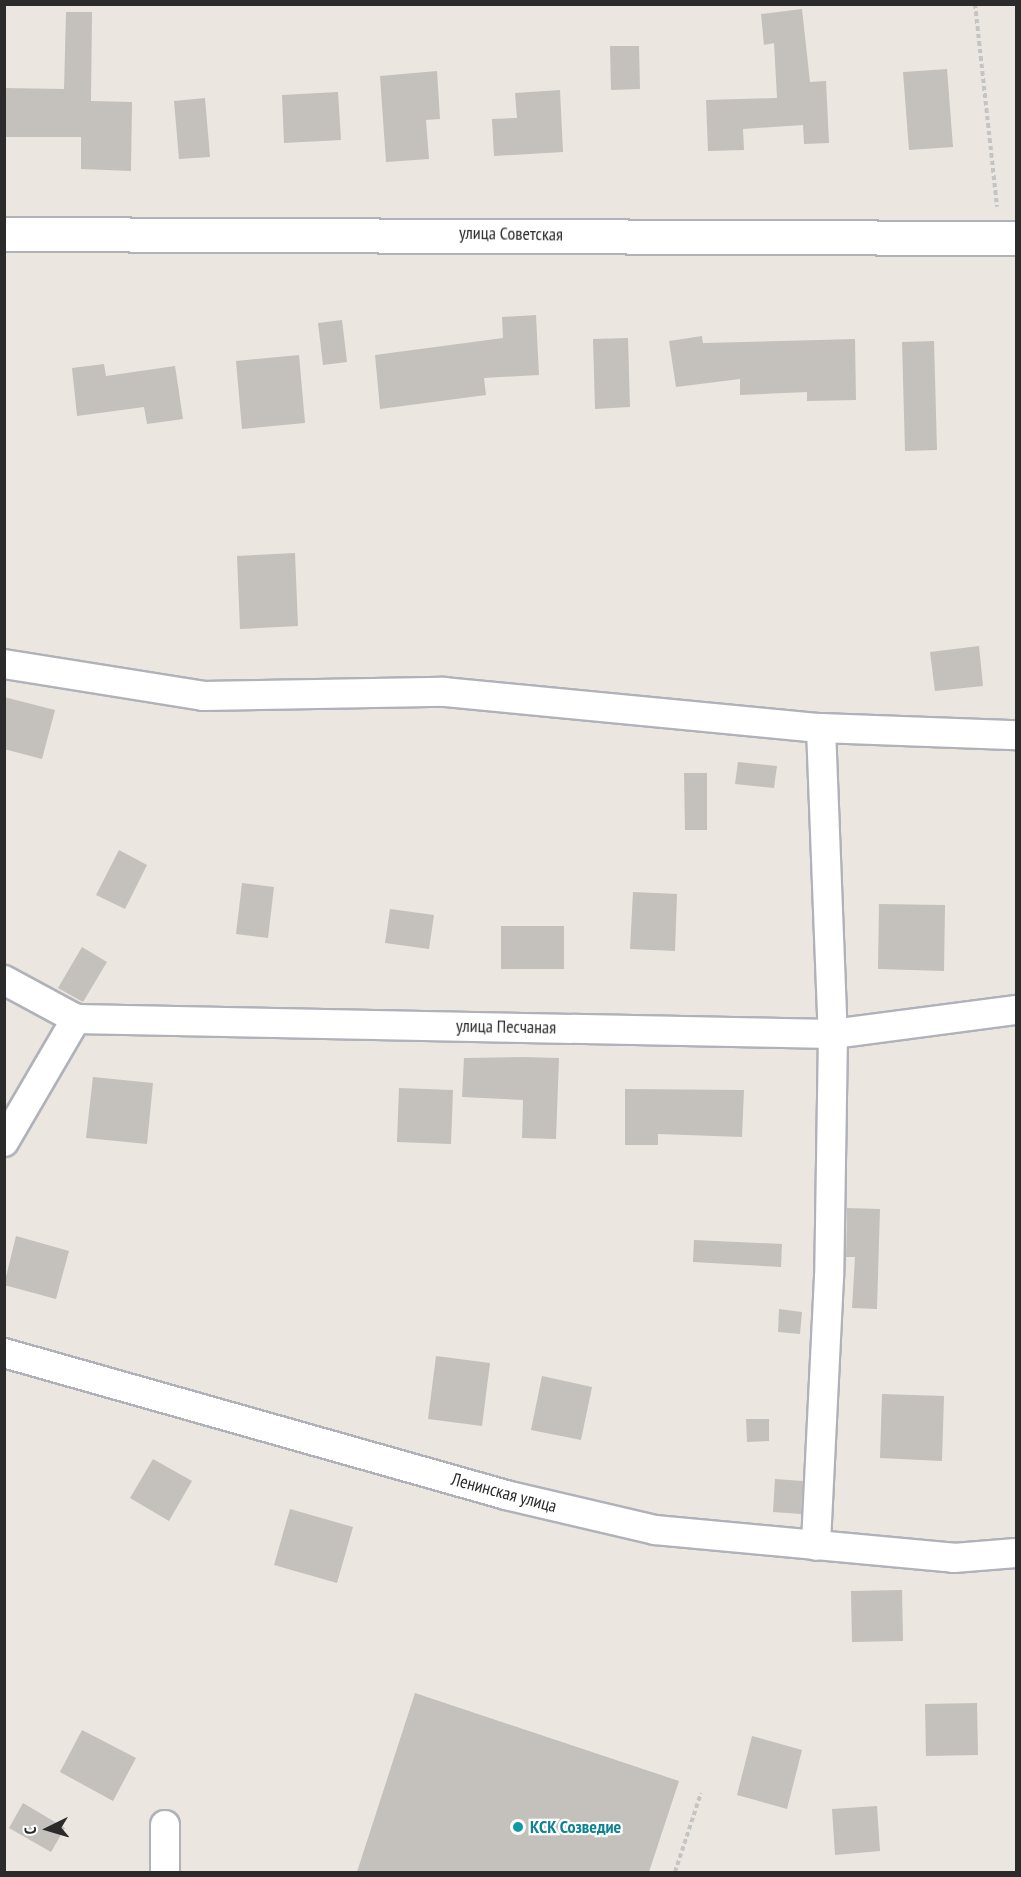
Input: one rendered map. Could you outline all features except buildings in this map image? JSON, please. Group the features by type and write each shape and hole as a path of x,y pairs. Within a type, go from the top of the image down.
{"street":[{"name":"улица Советская","path":"4,234 1009,238"},
{"path":"4,664 203,696 444,692 821,728 1017,735"},
{"path":"816,1546 829,1277 833,1034 821,728"},
{"name":"улица Песчаная","path":"4,980 76,1019 833,1034 1017,1010"},
{"path":"4,1142 76,1019"},
{"name":"Ленинская улица","path":"4,1353 563,1508 655,1530 954,1558 1017,1553"},
{"path":"165,1824 165,1872"}],"path":[{"path":"975,4 988,162 1009,238"},
{"path":"675,1872 701,1793"}],"place":[{"name":"КСК Созведие","path":"518,1827"}]}
